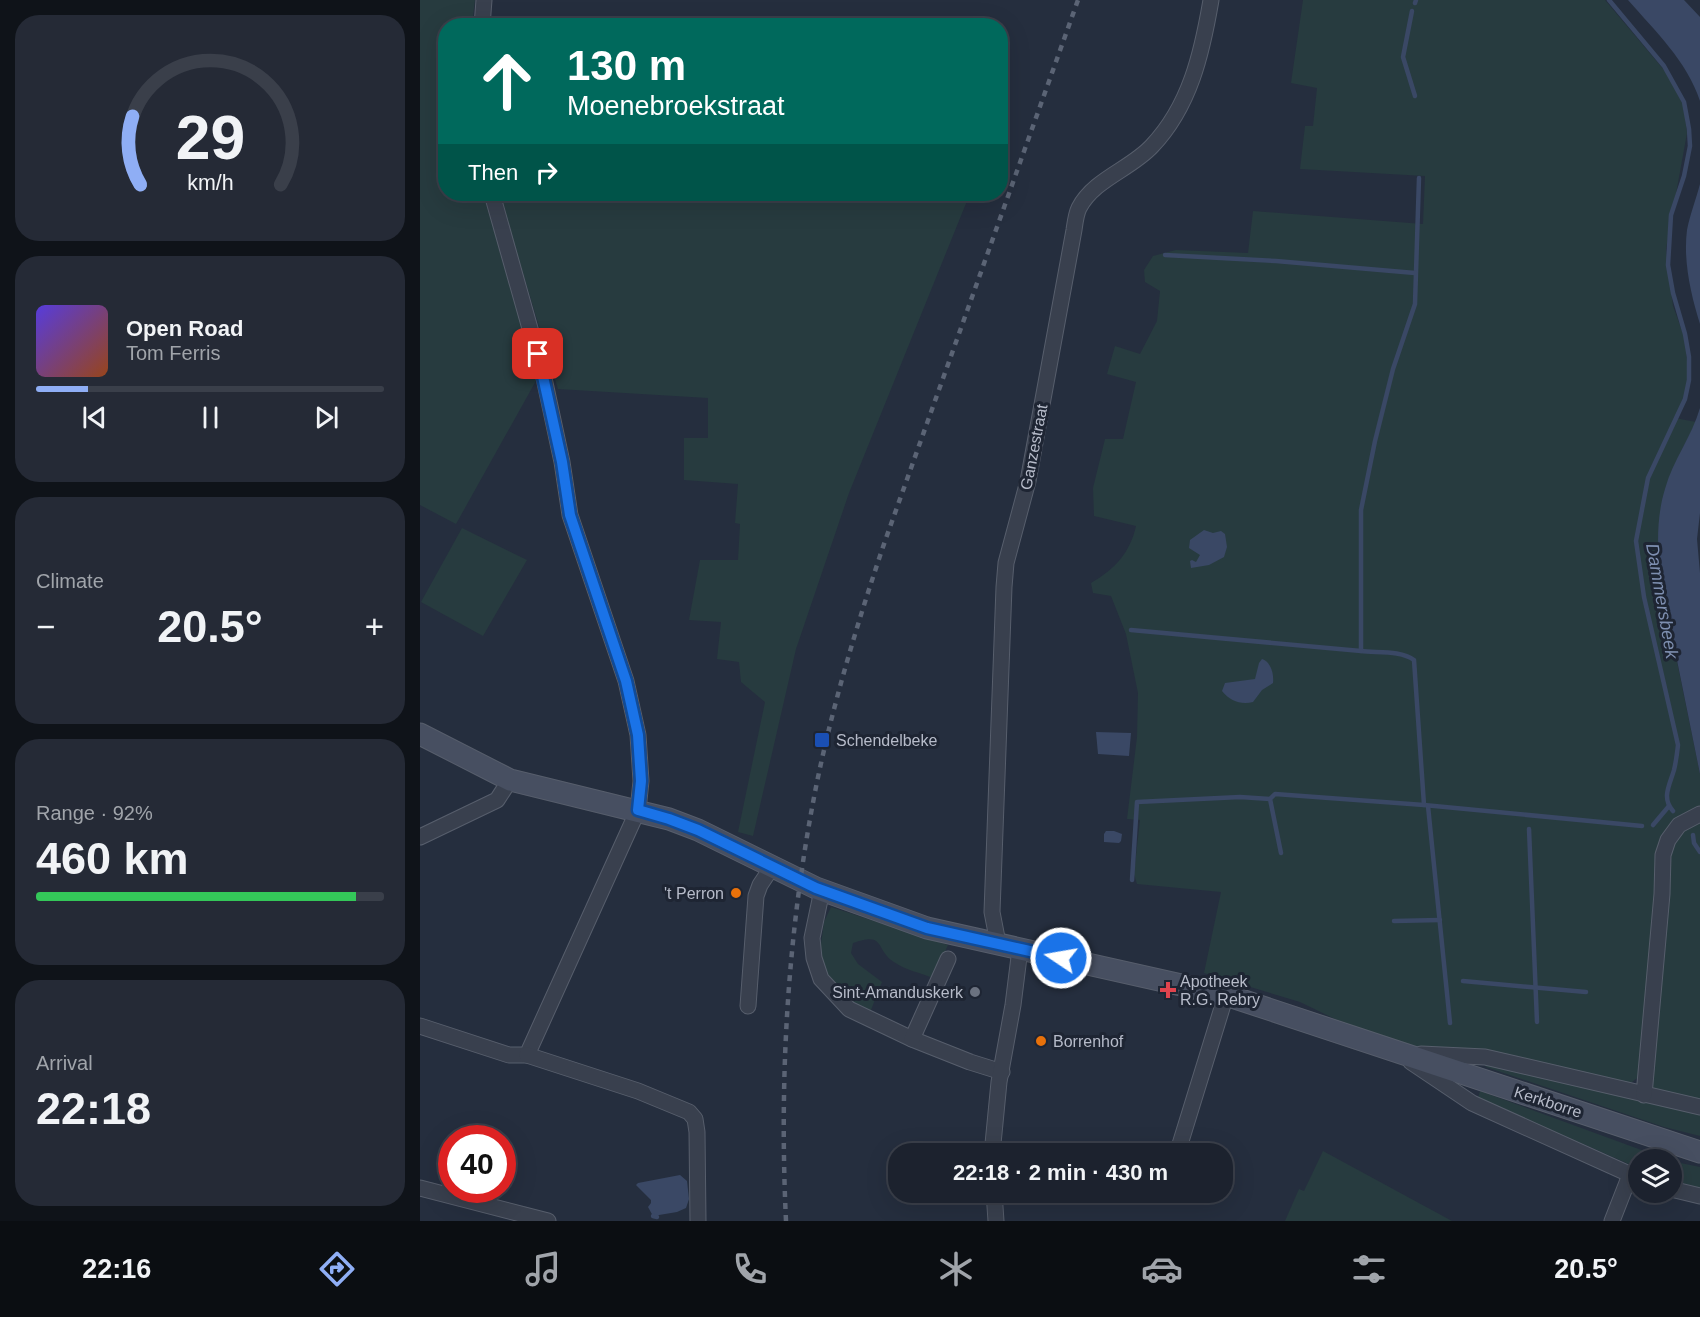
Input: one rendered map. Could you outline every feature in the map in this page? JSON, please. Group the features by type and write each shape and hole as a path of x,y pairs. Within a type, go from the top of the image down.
{"street":[{"path":"483,18 484,0"},
{"name":"Ganzestraat","path":"998,943 992,912 1006,563 1028,481 1074,230 1079,209 1086,198 1151,146 1180,106 1194,75 1203,45 1211,0"},
{"path":"494,201 544,378 562,462 570,515 626,681 638,735 641,781 638,810 527,1055"},
{"name":"Kerkborre","path":"420,734 510,780 669,819 698,830 822,890 927,928 1226,995 1700,1152"},
{"path":"420,837 497,800 510,780"},
{"path":"1644,1095 1662,894 1663,855 1668,840 1679,825 1700,814"},
{"path":"748,1006 756,896 760,885 772,867"},
{"path":"822,890 812,938 814,958 821,979 849,1010 912,1039 1002,1072"},
{"path":"993,1143 999,1082 1013,1005 1020,949"},
{"path":"912,1039 948,959"},
{"path":"1180,1143 1226,995"},
{"path":"420,1026 509,1055 527,1055 638,1091 690,1112 695,1119 697,1132 694,1220"},
{"name":"Kerkborre","path":"1396,1053 1485,1057 1700,1107"},
{"name":"Kerkborre","path":"1396,1053 1472,1103 1628,1173"},
{"path":"420,1188 548,1221"},
{"path":"1612,1221 1628,1188"},
{"path":"1682,1192 1700,1196"},
{"path":"995,1203 996,1221"}],"green space":[{"path":"420,0 475,0 473,18 438,18 438,201 486,201 537,379 456,524 420,505"},
{"path":"1303,0 1605,0 1670,77 1684,107 1687,133 1666,249 1673,306 1685,339 1688,371 1686,391 1675,418 1696,422 1679,456 1661,583 1700,774 1700,811 1670,830 1640,1076 1625,1085 1405,1044 1335,1019 1300,1002 1204,973 1221,892 1137,884 1134,874 1140,820 1127,819 1137,737 1138,693 1126,634 1111,596 1093,593 1091,583 1120,559 1130,544 1136,526 1094,516 1093,488 1105,439 1123,439 1136,382 1107,374 1115,346 1140,354 1157,321 1160,291 1145,282 1144,270 1153,256 1176,250 1248,253 1253,211 1423,224 1425,176 1300,169 1305,126 1313,126 1317,88 1291,83"},
{"path":"501,201 967,201 849,493 796,649 753,836 738,832 765,702 741,682 739,662 717,659 721,622 689,620 700,560 738,560 740,524 735,523 738,484 684,480 684,438 708,438 708,398 558,389"},
{"path":"462,528 527,560 483,636 421,602"},
{"path":"1700,818 1700,1105 1650,1095 1667,860 1678,833"},
{"path":"831,907 948,945 933,978 898,965 888,957 879,944 871,939 853,943 851,953 858,964 882,982 869,1015 856,1007 826,975 820,951 824,922"},
{"path":"1483,1062 1700,1110 1700,1136 1664,1127 1486,1067"},
{"path":"1480,1091 1639,1149 1628,1149 1628,1164 1478,1098"},
{"path":"1323,1151 1452,1221 1285,1221 1299,1189 1304,1191"},
{"path":"1682,1163 1700,1167 1700,1188 1682,1183"}],"water":[{"path":"1628,0 1684,0 1700,17 1700,101 1679,60"},
{"path":"1700,184 1700,324 1689,278 1686,242 1688,224"},
{"path":"1700,408 1700,513 1697,539 1700,573 1700,774 1661,581 1658,535 1660,511 1668,478"},
{"path":"1204,530 1213,533 1221,531 1225,534 1227,547 1224,557 1209,565 1191,568 1190,561 1196,562 1200,555 1189,548 1190,540"},
{"path":"1262,659 1271,669 1273,683 1262,690 1253,702 1236,701 1222,691 1225,683 1255,679"},
{"path":"1096,732 1131,733 1129,756 1098,754"},
{"path":"1106,831 1122,834 1121,841 1119,843 1104,842"},
{"path":"680,1175 687,1181 689,1199 686,1208 653,1216 648,1207 651,1200 636,1185"}],"waterway":[{"name":"Dammersbeek","path":"1609,0 1664,66 1684,102 1689,129 1690,146 1684,176 1671,215 1668,265 1673,293 1685,334 1689,357 1689,380 1685,399 1648,478 1636,541 1644,597 1678,745 1667,796 1669,806 1673,811"},
{"path":"1412,11 1403,57 1415,96"},
{"path":"1419,178 1415,304 1393,369 1361,510 1361,651 1396,653 1414,660 1424,805 1642,826"},
{"path":"1165,255 1276,261 1415,273"},
{"path":"1131,630 1361,651"},
{"path":"1281,853 1270,799 1275,794 1424,805"},
{"path":"1132,880 1137,802 1240,797 1270,799"},
{"path":"1428,806 1450,1023"},
{"path":"1653,825 1669,806"},
{"path":"1529,829 1537,1022"},
{"name":"Dammersbeek","path":"1693,835 1694,843 1700,852"},
{"path":"1394,921 1440,920"},
{"path":"1463,981 1586,992"},
{"path":"653,1216 657,1217"}],"railway":[{"path":"1008,196 1078,0"},
{"path":"786,1221 784,1111 788,1000 799,891 817,782 831,721 865,601 1006,201"}],"place":[{"name":"Schendelbeke","path":"822,740"},
{"name":"'t Perron","path":"736,893"},
{"name":"Apotheek R.G. Rebry","path":"1168,990"},
{"name":"Sint-Amanduskerk","path":"975,992"},
{"name":"Borrenhof","path":"1041,1041"}],"route":[{"path":"538,354 562,462 570,515 626,681 638,735 641,781 638,810 698,830 816,888 927,928 1061,958"}]}
